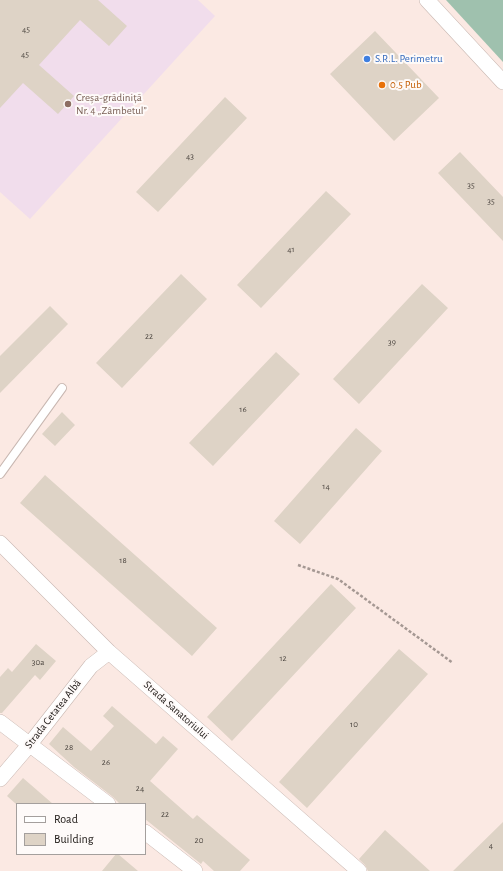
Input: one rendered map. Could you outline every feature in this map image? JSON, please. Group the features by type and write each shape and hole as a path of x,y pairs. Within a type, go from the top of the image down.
{"street":[{"path":"427,0 503,82"},
{"name":"Strada Sanatoriului","path":"0,543 109,652 358,871"},
{"name":"Strada Cetatea Albă","path":"0,779 30,744 91,666 109,652"},
{"path":"0,722 107,803"},
{"path":"146,833 195,871"}],"lane":[{"path":"0,474 62,388"}],"path":[{"path":"298,565 338,579 454,662"}],"shaded area":[{"name":"Creșa-grădiniță Nr. 4 „Zâmbetul”","path":"0,0 198,0 215,16 30,219 0,192"}],"green space":[{"path":"446,0 503,0 503,62"}],"building":[{"path":"0,0 98,0 127,26 109,46 80,20 39,65 74,96 58,114 23,83 0,108"},
{"path":"375,31 439,98 394,141 330,74"},
{"path":"225,97 247,118 158,212 136,192"},
{"path":"460,152 503,197 503,241 438,173"},
{"path":"326,191 351,214 261,308 237,285"},
{"path":"181,274 207,299 122,388 96,363"},
{"path":"422,284 448,308 359,404 333,379"},
{"path":"50,306 68,324 0,393 0,356"},
{"path":"276,352 300,374 213,466 189,443"},
{"path":"62,412 75,425 55,446 42,434"},
{"path":"356,428 382,451 300,544 274,521"},
{"path":"45,475 217,628 192,656 20,503"},
{"path":"331,584 356,608 232,741 207,717"},
{"path":"36,644 56,661 40,680 35,675 2,713 0,713 0,677 8,668 12,672"},
{"path":"399,649 428,674 307,808 279,782"},
{"path":"112,706 156,744 163,736 178,749 150,781 193,819 197,815 250,860 240,871 214,871 203,861 201,864 146,820 146,803 119,803 74,767 49,744 63,727 91,751 114,726 103,716"},
{"path":"23,778 52,803 16,804 7,796"},
{"path":"503,822 503,871 453,871"},
{"path":"385,830 430,871 368,871 359,859"},
{"path":"115,855 119,855 138,871 102,871"}],"place":[{"name":"S.R.L. Perimetru","path":"367,59"},
{"name":"0.5 Pub","path":"382,85"},
{"name":"Creșa-grădiniță Nr. 4 „Zâmbetul”","path":"68,104"}]}
